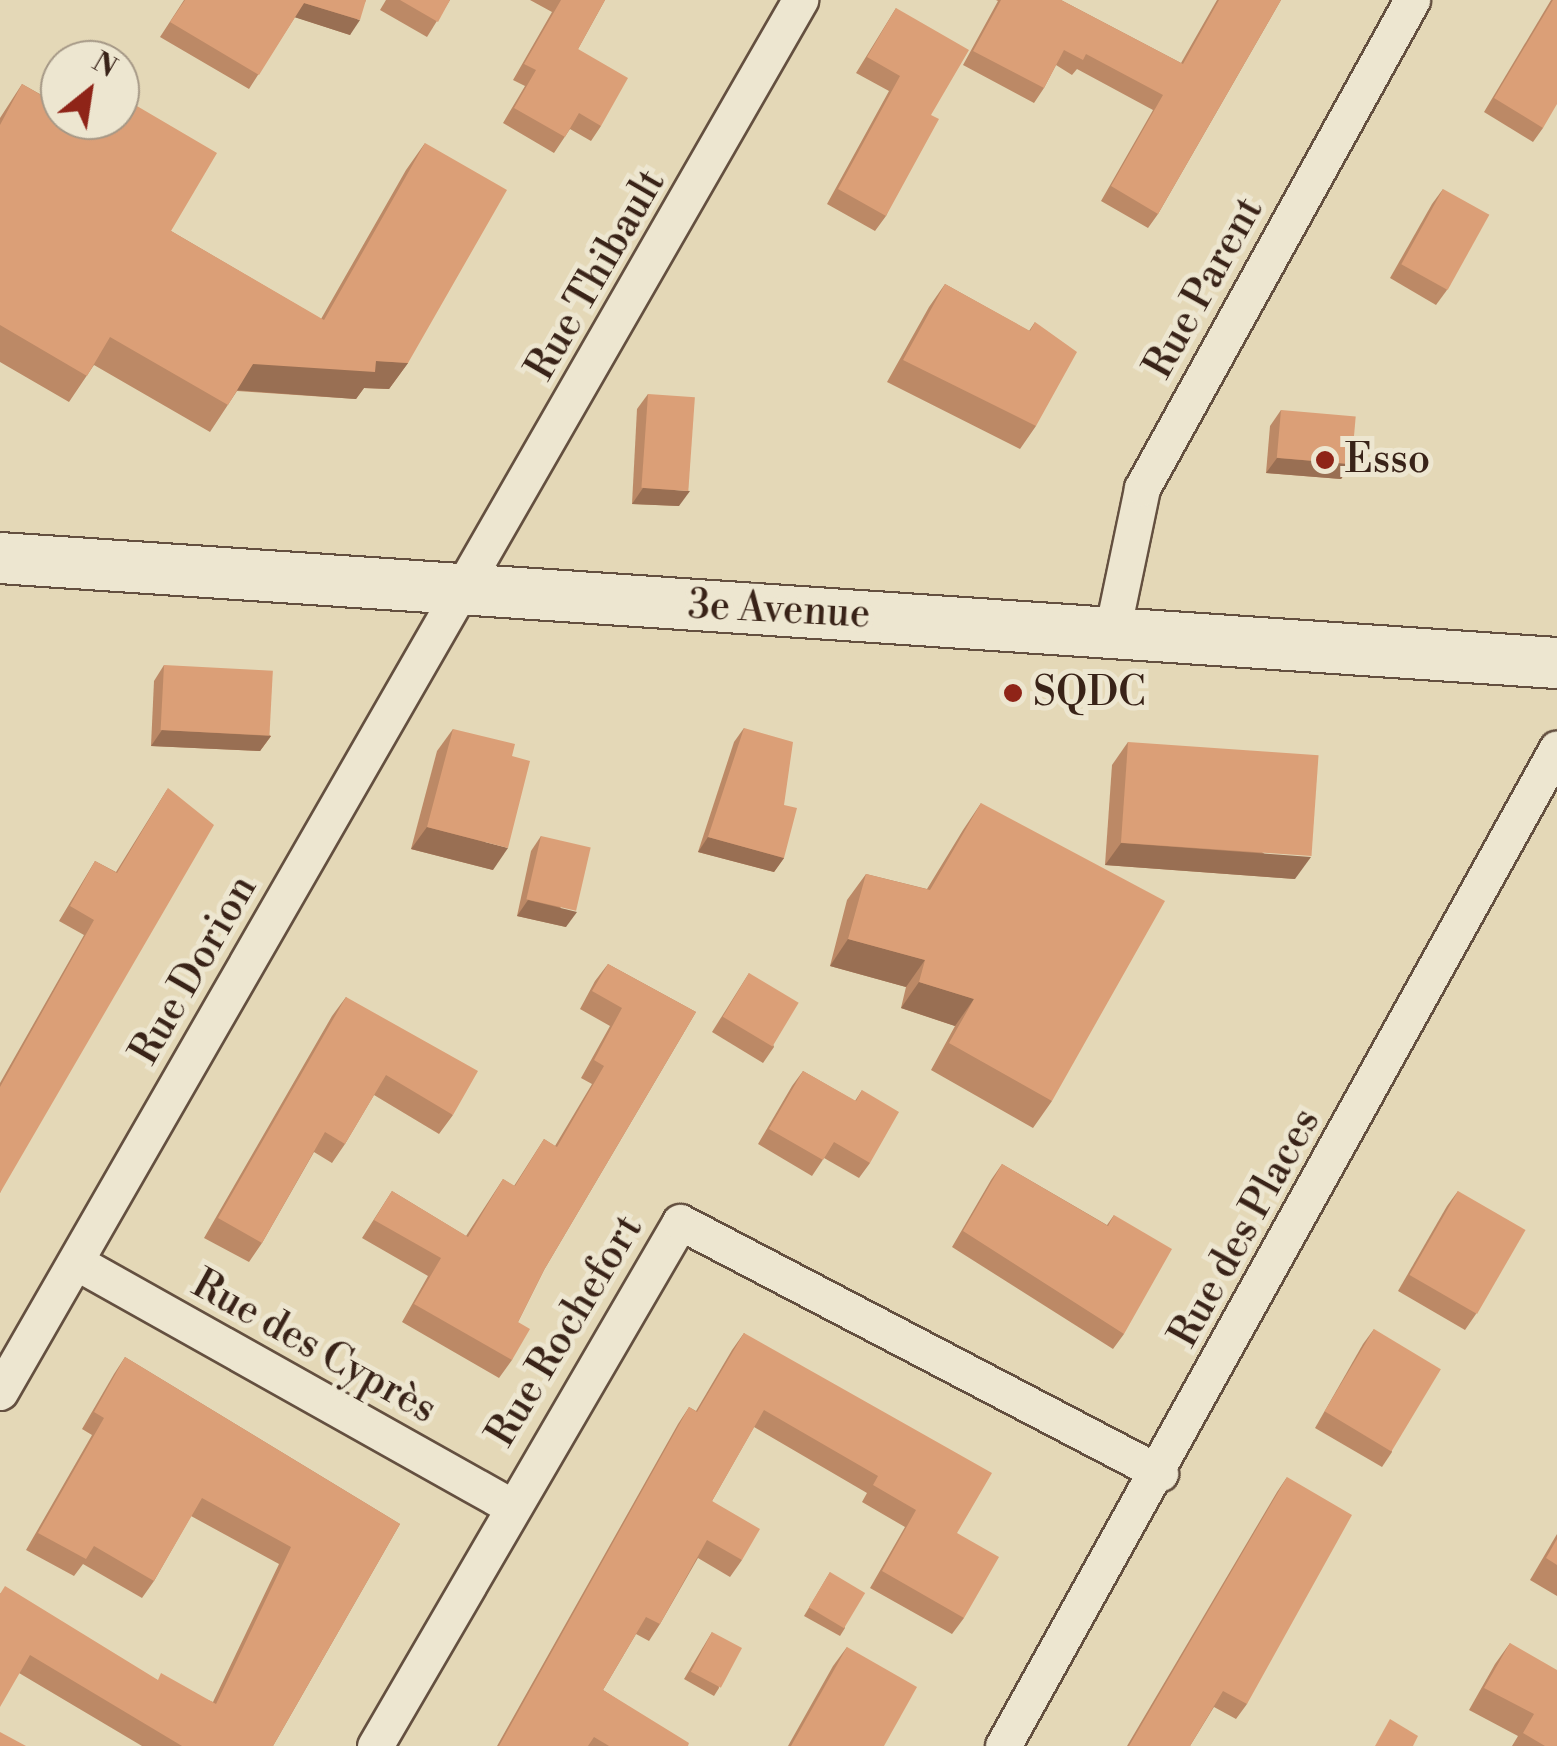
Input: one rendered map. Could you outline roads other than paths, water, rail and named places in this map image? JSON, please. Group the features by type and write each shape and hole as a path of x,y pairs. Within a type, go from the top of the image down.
{"main road":[{"name":"3e Avenue","path":"0,558 1557,663"}],"street":[{"name":"Rue Parent","path":"1112,632 1142,488 1412,0"},
{"name":"Rue Thibault","path":"462,590 789,4"},
{"name":"Rue Dorion","path":"0,1392 462,590"},
{"name":"Rue des Places","path":"1003,1746 1160,1473 1557,748"},
{"name":"Rue Rochefort","path":"374,1746 510,1506 680,1222 1160,1473"},
{"name":"Rue des Cyprès","path":"76,1262 510,1506"}],"place":[{"name":"Esso","path":"1325,460"},
{"name":"SQDC","path":"1013,693"}]}
